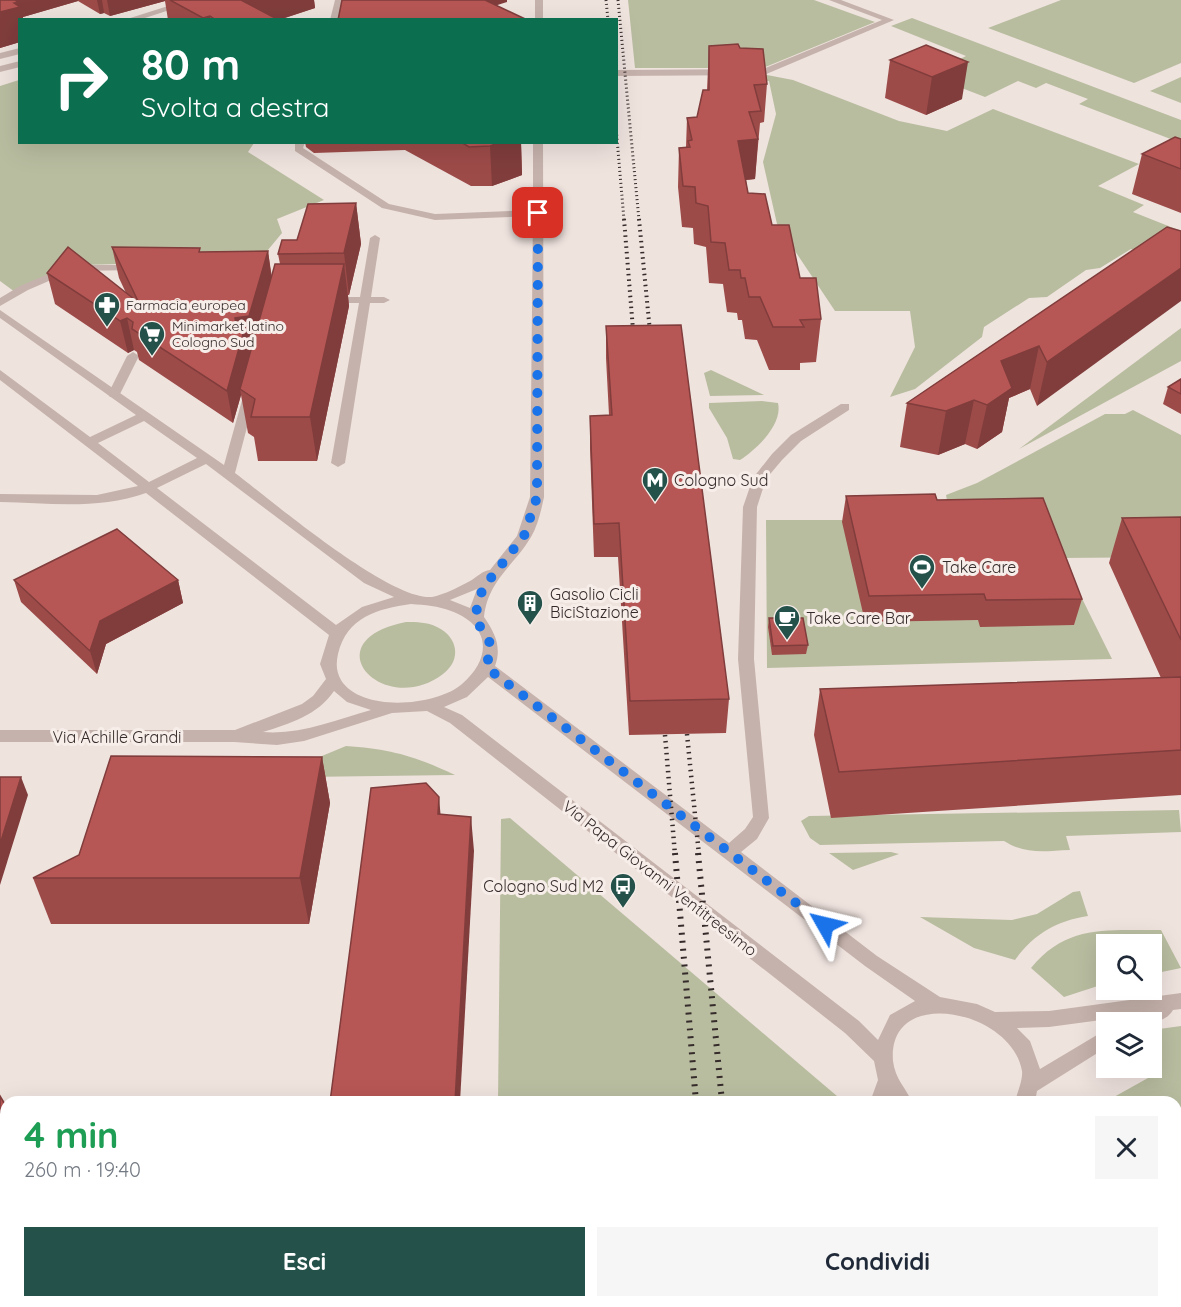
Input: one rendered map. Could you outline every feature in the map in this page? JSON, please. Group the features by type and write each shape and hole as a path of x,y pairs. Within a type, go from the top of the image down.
{"street":[{"path":"135,18 196,0"},
{"path":"334,18 339,0"},
{"path":"539,0 539,18"},
{"path":"618,73 764,72 890,20 833,0"},
{"path":"0,56 18,52"},
{"path":"0,69 18,64"},
{"path":"299,144 298,149 386,206 435,217 538,213"},
{"path":"476,620 477,606 483,588 524,536 537,497 538,144"},
{"path":"338,463 375,238"},
{"path":"0,303 24,288 70,268 153,268"},
{"path":"320,300 384,300"},
{"path":"0,313 228,474 369,580 411,599"},
{"path":"114,394 133,356"},
{"path":"0,374 337,633"},
{"path":"228,474 254,377"},
{"path":"729,853 751,834 762,818 746,658 750,507 760,478 796,438 845,407"},
{"path":"89,442 144,416"},
{"path":"0,498 99,499 123,496 148,488 206,459"},
{"path":"435,601 474,585 496,569"},
{"path":"411,599 435,601 458,608 476,620 490,643 487,668 470,688 432,707 390,710 357,701 339,687 333,679 328,661 329,648 337,633 350,620 373,608 411,599"},
{"path":"487,668 898,981 935,1004"},
{"name":"Via Achille Grandi","path":"234,736 285,718 317,702 329,691 333,679"},
{"name":"Via Papa Giovanni Ventitreesimo","path":"432,707 456,719 852,1027 883,1057"},
{"name":"Via Achille Grandi","path":"0,736 234,736 277,739 304,735 367,714 390,710"},
{"path":"996,1020 1049,1019 1181,1002"},
{"path":"1159,1012 1181,1002"},
{"path":"898,1096 888,1080 883,1057 885,1043 899,1020 915,1010 935,1004 966,1007 996,1020 1013,1035 1025,1052 1031,1071 1028,1094"},
{"path":"1028,1094 1096,1045"},
{"path":"882,1096 888,1080"}],"green space":[{"path":"628,0 814,0 875,22 763,68 635,68"},
{"path":"1061,0 1181,0 1181,63 1134,83 988,28"},
{"path":"912,18 1181,120 1181,143 1079,104 1088,99 1046,83 1036,88 1018,81 985,97 928,75 966,56 891,26"},
{"path":"733,75 767,75 793,80 899,121 947,131 993,109 1139,164 1098,186 1144,205 1133,212 1181,231 1181,269 1131,249 1100,268 1086,270 1047,297 1029,298 984,327 982,337 915,389 890,397 915,347 910,311 835,311 777,224 763,162 776,114 769,81 734,79"},
{"path":"1181,77 1181,103 1150,91"},
{"path":"18,80 18,144 253,144 248,152 324,200 277,219 282,233 263,256 200,262 82,265 15,292 0,281 0,86"},
{"path":"1181,328 1181,361 1019,449"},
{"path":"711,370 764,395 710,396 704,373"},
{"path":"762,401 778,403 777,419 773,427 761,443 747,455 740,460 733,459 727,438 709,408 709,403"},
{"name":"Take Care","path":"1133,410 1181,435 1181,557 1062,558 1112,659 767,668 766,520 1043,520 1055,544 1050,517 950,517 946,495 977,483 1105,414 1125,414"},
{"path":"406,622 429,624 444,631 453,643 455,656 443,674 421,685 399,688 380,682 366,672 360,659 363,644 378,632"},
{"path":"346,746 402,754 455,775 304,777 305,763"},
{"path":"1179,810 1181,832 1066,836 1070,850 1044,851 1020,848 1004,841 820,845 810,838 801,821 809,816"},
{"path":"510,818 837,1096 498,1096 501,819"},
{"path":"891,852 899,854 853,870 829,853"},
{"path":"1080,891 1088,916 1066,921 1047,930 1030,943 1015,960 974,948 920,917 1012,920 1037,914 1073,892"},
{"path":"1161,930 1181,968 1162,972 1162,934 1096,934 1096,987 1064,997 1031,968 1045,953 1059,943 1074,936 1106,931"},
{"path":"1181,1026 1181,1096 1116,1096 1148,1078 1162,1078 1162,1029"}],"building":[{"path":"0,0 15,0 18,2 14,3 20,7 0,12"},
{"path":"170,0 241,0 275,18 213,18 210,16 203,18"},
{"path":"342,0 485,0 523,18 338,18"},
{"path":"738,44 740,48 763,49 767,84 754,85 761,111 749,112 758,139 738,141 748,193 765,194 772,225 789,225 800,278 816,278 821,319 800,320 804,327 773,327 760,297 749,297 745,278 741,278 740,270 729,270 725,243 711,242 708,206 696,203 695,187 683,186 679,148 690,147 688,141 692,140 687,118 697,117 703,90 709,90 709,46"},
{"path":"926,45 968,62 932,77 890,60"},
{"path":"1175,137 1181,139 1181,169 1142,154"},
{"path":"464,144 496,144 490,146 469,147"},
{"path":"356,203 344,253 278,254 282,240 297,240 308,204"},
{"path":"1167,227 1181,231 1181,268 1047,362 1039,346 1001,361 1012,388 987,405 974,400 946,411 907,403"},
{"path":"68,247 139,303 112,247 200,248 199,252 268,251 249,316 235,318 236,326 245,327 227,391 132,329 133,322 127,318 120,321 47,273"},
{"path":"275,264 344,264 310,417 251,417 255,399 240,389"},
{"path":"681,325 729,699 630,701 619,523 594,524 590,416 612,415 606,326"},
{"path":"1181,379 1181,394 1168,387"},
{"path":"935,494 937,500 1043,498 1082,599 986,600 984,594 869,596 846,496"},
{"path":"1181,517 1181,640 1122,518"},
{"path":"117,529 178,580 100,621 90,651 14,580"},
{"name":"Take Care Bar","path":"769,618 803,618 808,645 773,646"},
{"path":"1181,677 1181,750 839,772 820,689"},
{"path":"111,756 322,757 300,878 33,878 79,855"},
{"path":"0,777 21,777 0,844"},
{"path":"426,783 439,797 438,814 471,817 455,1096 331,1096 371,788"}],"railway":[{"path":"606,0 608,18"},
{"path":"618,0 639,220"},
{"path":"617,144 624,220"},
{"path":"624,219 634,342"},
{"path":"639,219 651,342"},
{"path":"687,734 699,855"},
{"path":"665,735 675,855"},
{"path":"675,853 695,1096"},
{"path":"698,853 721,1096"}],"place":[{"name":"Farmacia europea","path":"107,328"},
{"name":"Minimarket latino Cologno Sud","path":"152,357"},
{"name":"Cologno Sud","path":"655,503"},
{"name":"Take Care","path":"922,590"},
{"name":"Gasolio Cicli BiciStazione","path":"530,626"},
{"name":"Take Care Bar","path":"787,641"},
{"name":"Cologno Sud M2","path":"623,909"}],"route":[{"path":"538,213 537,497 532,519 524,536 483,588 477,606 476,620 483,627 490,643 491,652 487,668 825,925"}]}
